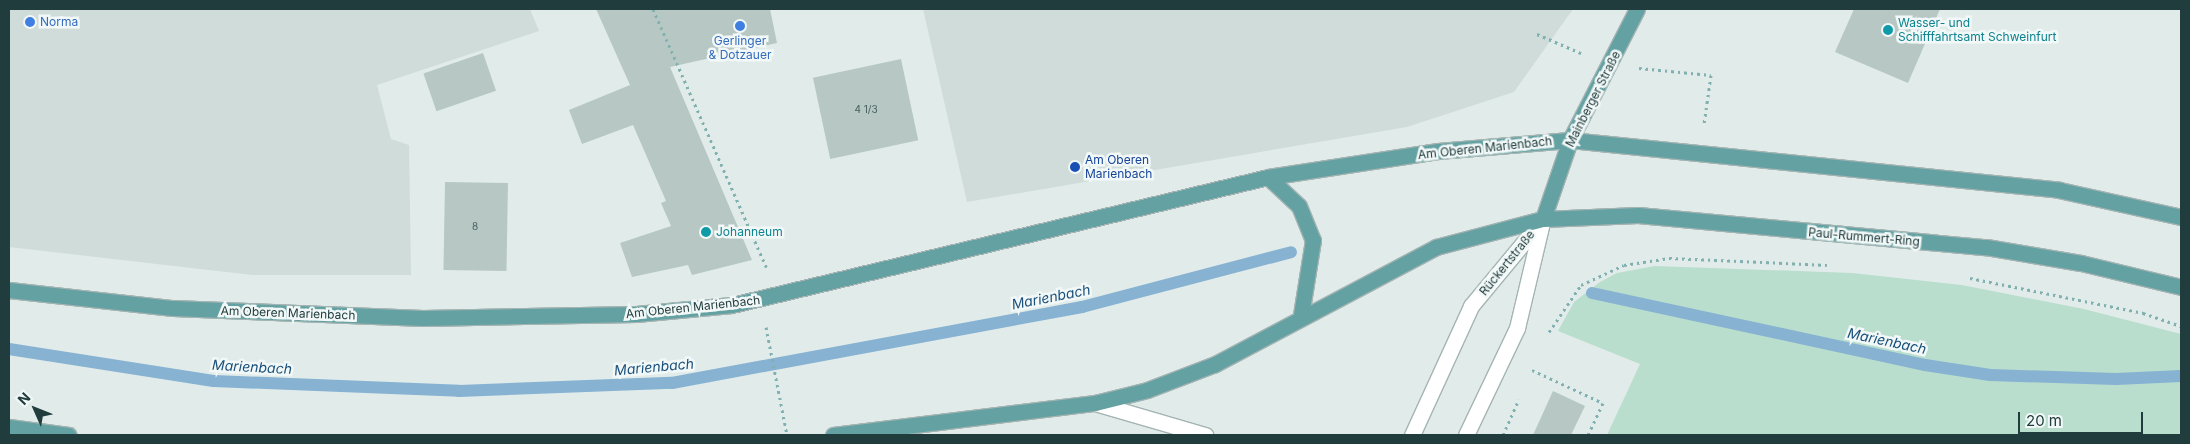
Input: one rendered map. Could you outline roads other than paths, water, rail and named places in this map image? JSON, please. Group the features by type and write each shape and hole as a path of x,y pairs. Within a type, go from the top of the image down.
{"main road":[{"name":"Mainberger Straße","path":"1543,218 1570,140 1637,9"},
{"path":"1570,140 2059,190 2181,217"},
{"name":"Am Oberen Marienbach","path":"9,290 173,308 423,318 636,314 761,301 1268,177 1438,151 1570,140"},
{"path":"1268,177 1299,206 1313,240 1301,315"},
{"name":"Paul-Rummert-Ring","path":"1543,218 1638,215 1986,247 2081,263 2181,287"},
{"path":"833,435 1095,404 1147,390 1215,364 1301,315 1436,247 1543,218"},
{"path":"9,427 68,435"}],"street":[{"name":"Rückertstraße","path":"1412,435 1472,306 1543,218"},
{"name":"Rückertstraße","path":"1466,435 1516,328 1543,218"},
{"path":"1095,404 1205,435"}],"waterway":[{"name":"Marienbach","path":"9,349 214,381 459,391 672,383 1082,307 1291,252"},
{"name":"Marienbach","path":"1592,293 1925,365 1990,375 2116,379 2181,376"}],"place":[{"name":"Norma","path":"30,22"},
{"name":"Gerlinger & Dotzauer","path":"740,26"},
{"name":"Wasser- und Schifffahrtsamt Schweinfurt","path":"1888,30"},
{"name":"Am Oberen Marienbach","path":"1075,167"},
{"name":"Johanneum","path":"706,232"}]}
